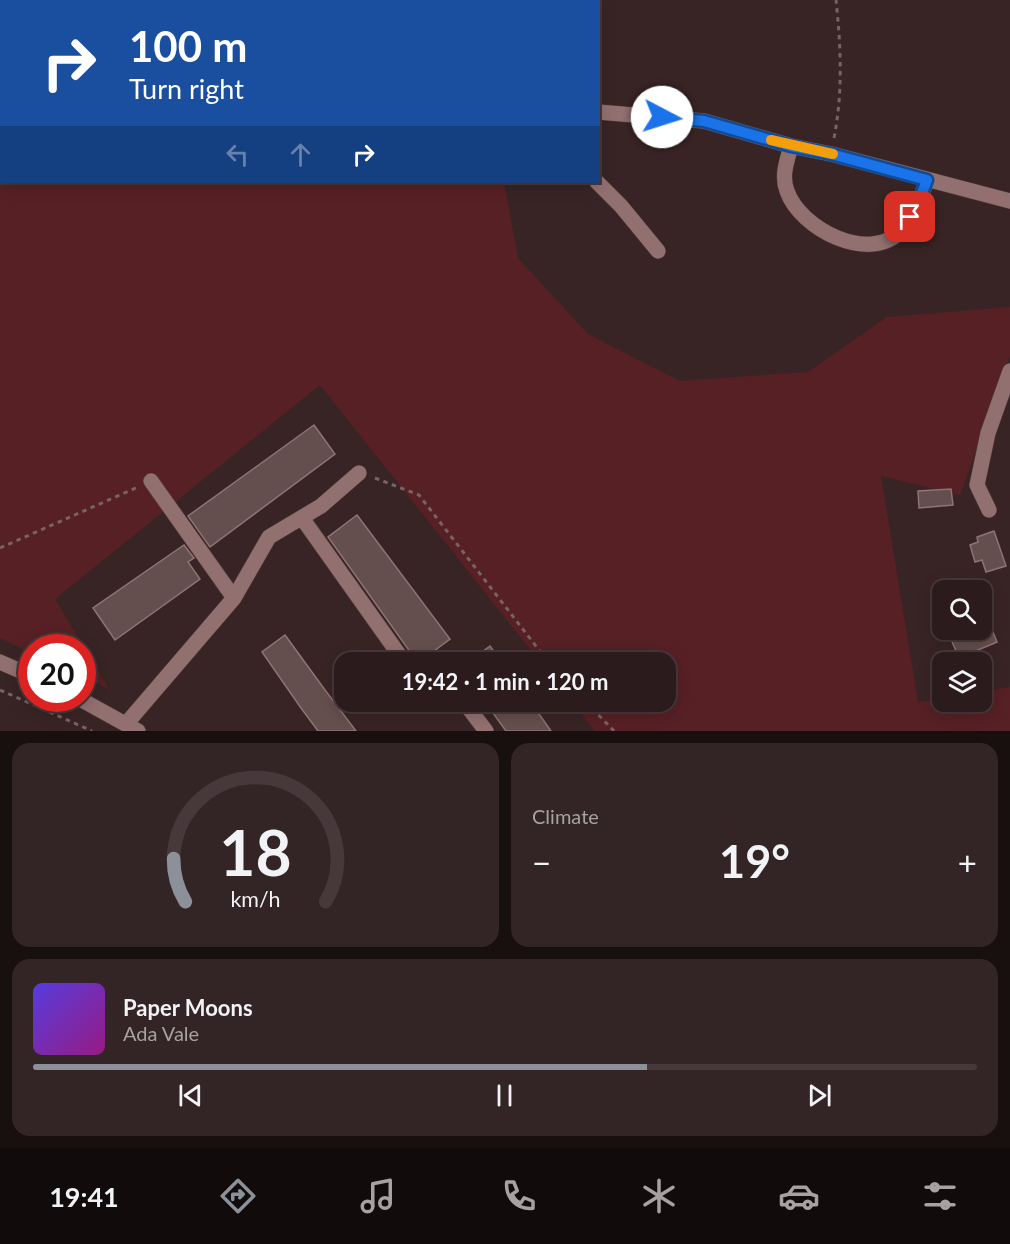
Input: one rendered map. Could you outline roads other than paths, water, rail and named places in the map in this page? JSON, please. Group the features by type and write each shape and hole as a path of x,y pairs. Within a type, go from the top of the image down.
{"street":[{"path":"600,112 704,121 791,146 831,154 1010,201"},
{"path":"791,146 783,172 787,192 796,207 812,225 835,237 870,245 888,240 902,230 918,204 927,180"},
{"path":"598,183 621,206 658,251"},
{"path":"989,510 977,485 988,433 1010,371"},
{"path":"96,708 132,727 234,598 269,537 321,506 359,472"},
{"path":"151,482 234,598"},
{"path":"302,518 397,652"},
{"path":"0,662 18,670"},
{"path":"472,712 486,731"}]}
